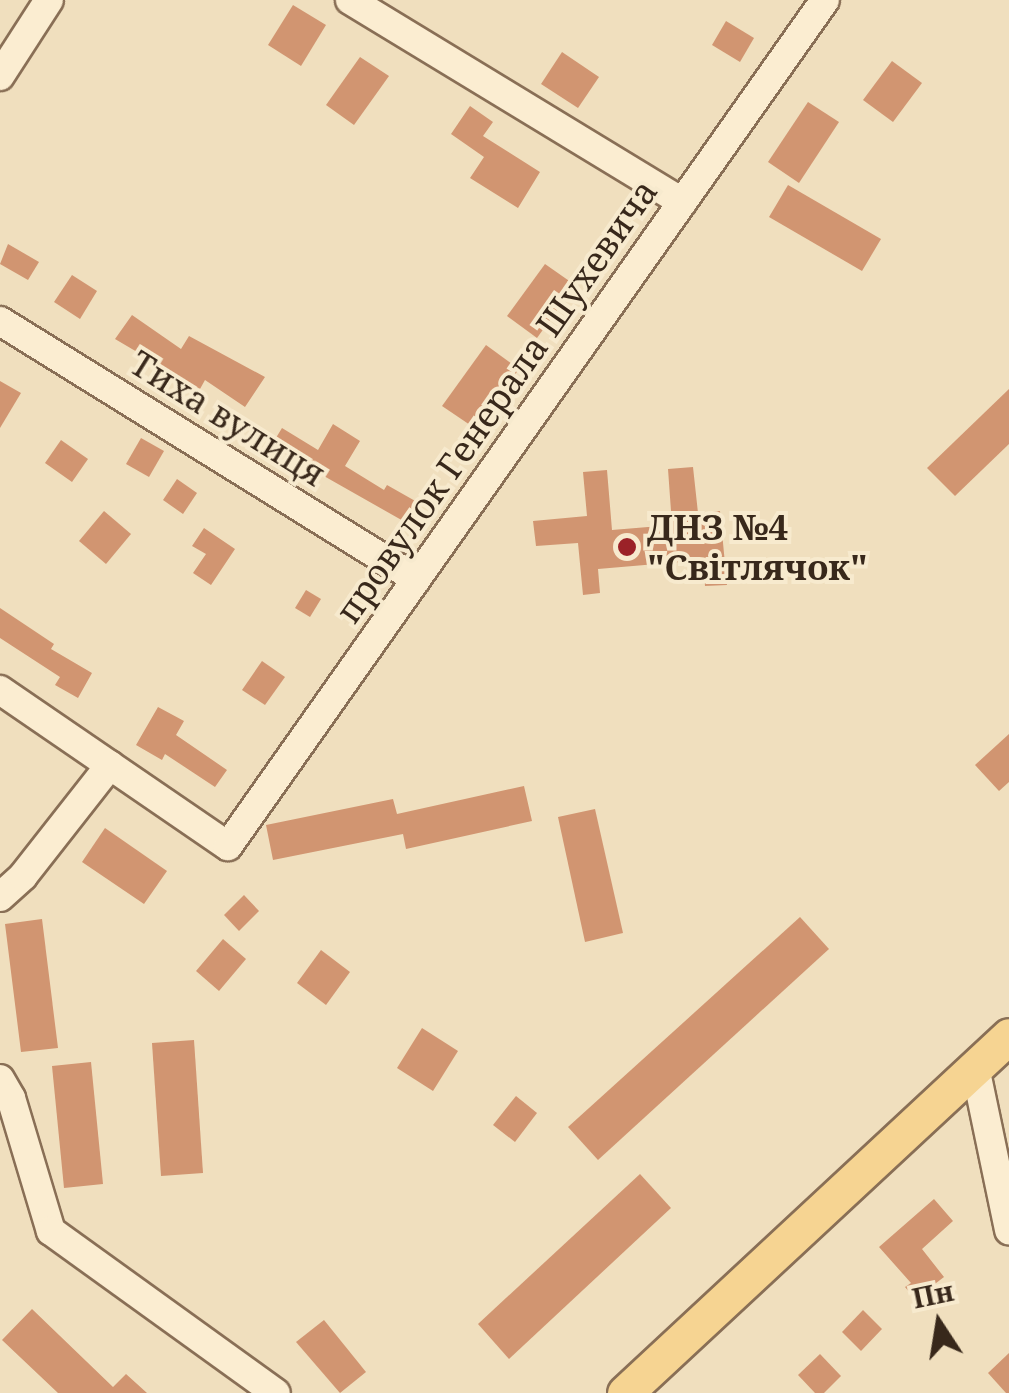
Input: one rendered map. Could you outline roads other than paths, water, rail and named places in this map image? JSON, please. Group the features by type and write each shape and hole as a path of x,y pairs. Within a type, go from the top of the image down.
{"main road":[{"path":"626,1393 1009,1036"}],"street":[{"path":"0,76 49,0"},
{"path":"350,0 682,202"},
{"name":"провулок Генерала Шухевича","path":"110,765 228,846 825,0"},
{"name":"Тиха вулиця","path":"0,321 416,580"},
{"path":"0,690 110,765 23,876 0,898"},
{"path":"975,1067 1009,1230"},
{"path":"0,1078 10,1098 51,1231 276,1393"}],"place":[{"name":"ДНЗ №4 \"Світлячок\"","path":"627,547"}]}
